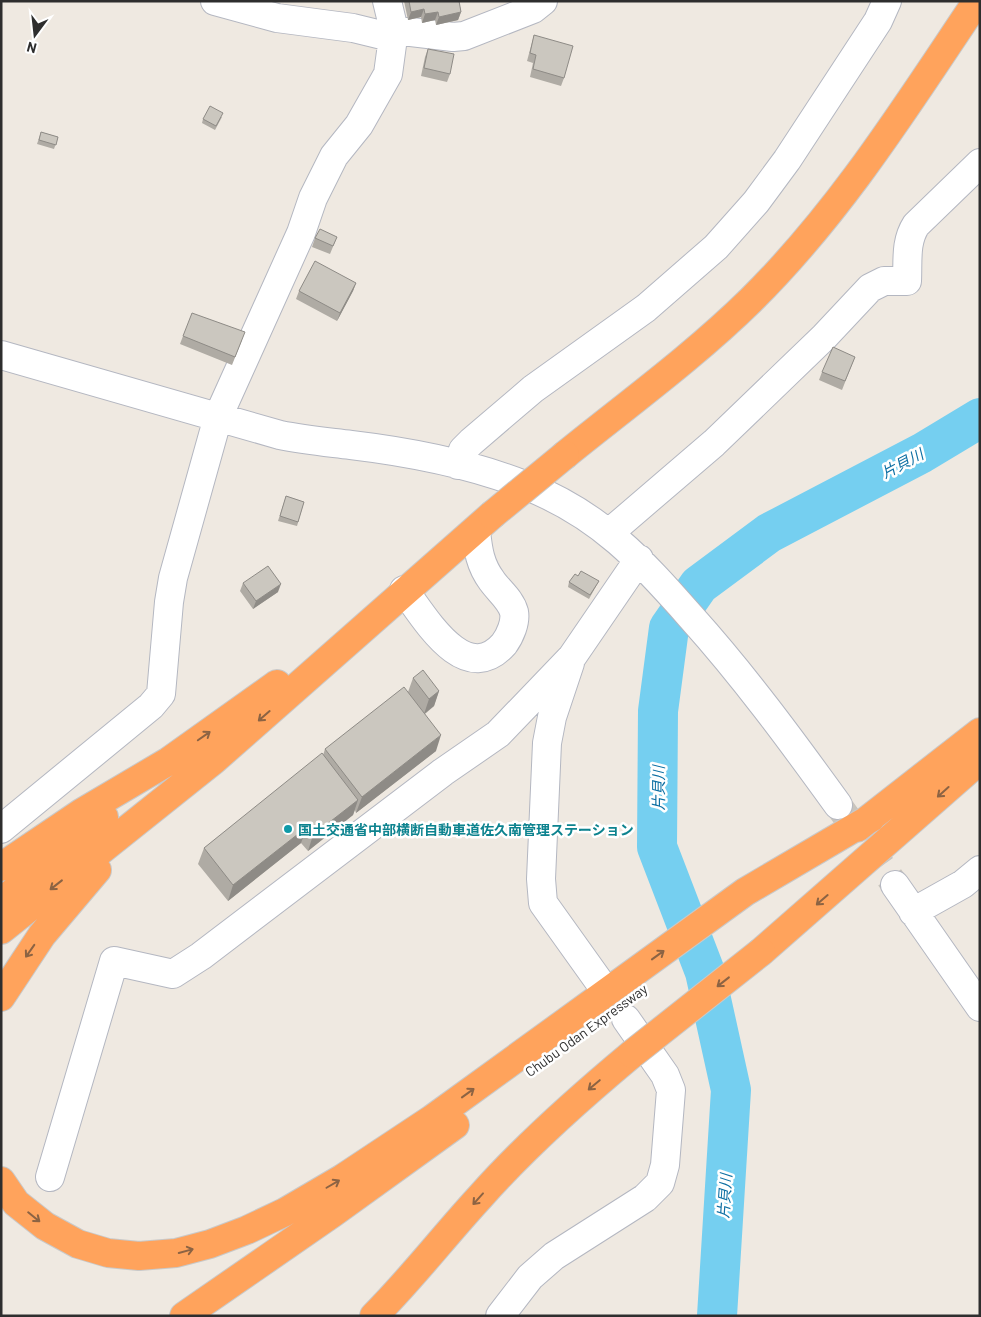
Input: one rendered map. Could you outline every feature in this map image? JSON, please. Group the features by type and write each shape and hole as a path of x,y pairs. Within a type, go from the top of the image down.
{"highway":[{"path":"1,997 42,935 72,897 116,850 182,787 404,590 565,455 725,325 801,247 875,152 977,1"},
{"path":"1,902 169,761 404,590"},
{"name":"Chubu Odan Expressway","path":"184,1316 333,1213 618,996 748,901 871,818 980,732"},
{"path":"374,1316 480,1196 580,1097 761,952 980,760"},
{"path":"1,867 81,814 169,761"},
{"path":"1,930 182,787"},
{"path":"1,1181 16,1203 45,1226 78,1244 108,1253 139,1256 176,1253 210,1244 285,1212 343,1178 618,996"}],"street":[{"path":"215,1 277,18 394,34 453,37 464,36 533,9 543,1"},
{"path":"1,829 80,767 159,699 173,578 218,417 301,233 312,198 334,156 359,125 388,74 394,34 387,1"},
{"path":"458,465 463,450 533,389 646,308 722,240 756,202 787,160 878,21 887,1"},
{"path":"609,533 714,443 824,337 870,288 884,281 907,281 910,233 980,163"},
{"path":"1,355 280,435 314,442 385,450 458,465 528,486 558,501 609,533 644,564 719,648 773,716 838,805"},
{"path":"404,590 432,628 452,649 464,657 490,656 504,643 512,629 514,612 482,566 483,523"},
{"path":"50,1177 114,962 173,974 443,772 498,734 572,657 644,564"},
{"path":"500,1316 530,1277 554,1256 646,1198 660,1183 665,1165 671,1090 665,1075 618,996 543,903 541,879 547,743 552,718 572,657"},
{"path":"914,912 963,884 980,870"},
{"path":"895,885 980,1007"}],"building":[{"path":"409,1 459,1 461,12 439,17 438,12 425,14 424,9 411,12"},
{"path":"534,35 573,46 564,78 533,69 536,55 530,53"},
{"path":"428,49 454,54 450,74 424,68"},
{"path":"210,106 223,113 216,126 203,119"},
{"path":"41,132 58,137 56,145 39,140"},
{"path":"320,229 337,237 333,246 315,238"},
{"path":"315,261 356,283 340,313 299,291"},
{"path":"192,313 245,332 235,357 183,336"},
{"path":"833,347 855,357 845,381 822,372"},
{"path":"286,496 304,502 298,522 280,516"},
{"path":"268,566 281,584 256,601 243,583"},
{"path":"581,571 599,581 590,595 569,582 575,574 578,576"},
{"path":"423,670 439,691 429,699 413,678"},
{"path":"404,687 441,735 362,797 325,749"},
{"name":"国土交通省中部横断自動車道佐久南管理ステーション","path":"322,753 358,800 313,835 307,827 233,885 204,848"}],"waterway":[{"name":"片貝川","path":"717,1316 731,1090 705,972 657,847 658,711 669,628 699,585 769,533 922,453 980,418"}],"tunnel":[{"path":"841,809 895,885"}],"place":[{"name":"国土交通省中部横断自動車道佐久南管理ステーション","path":"288,829"}]}
